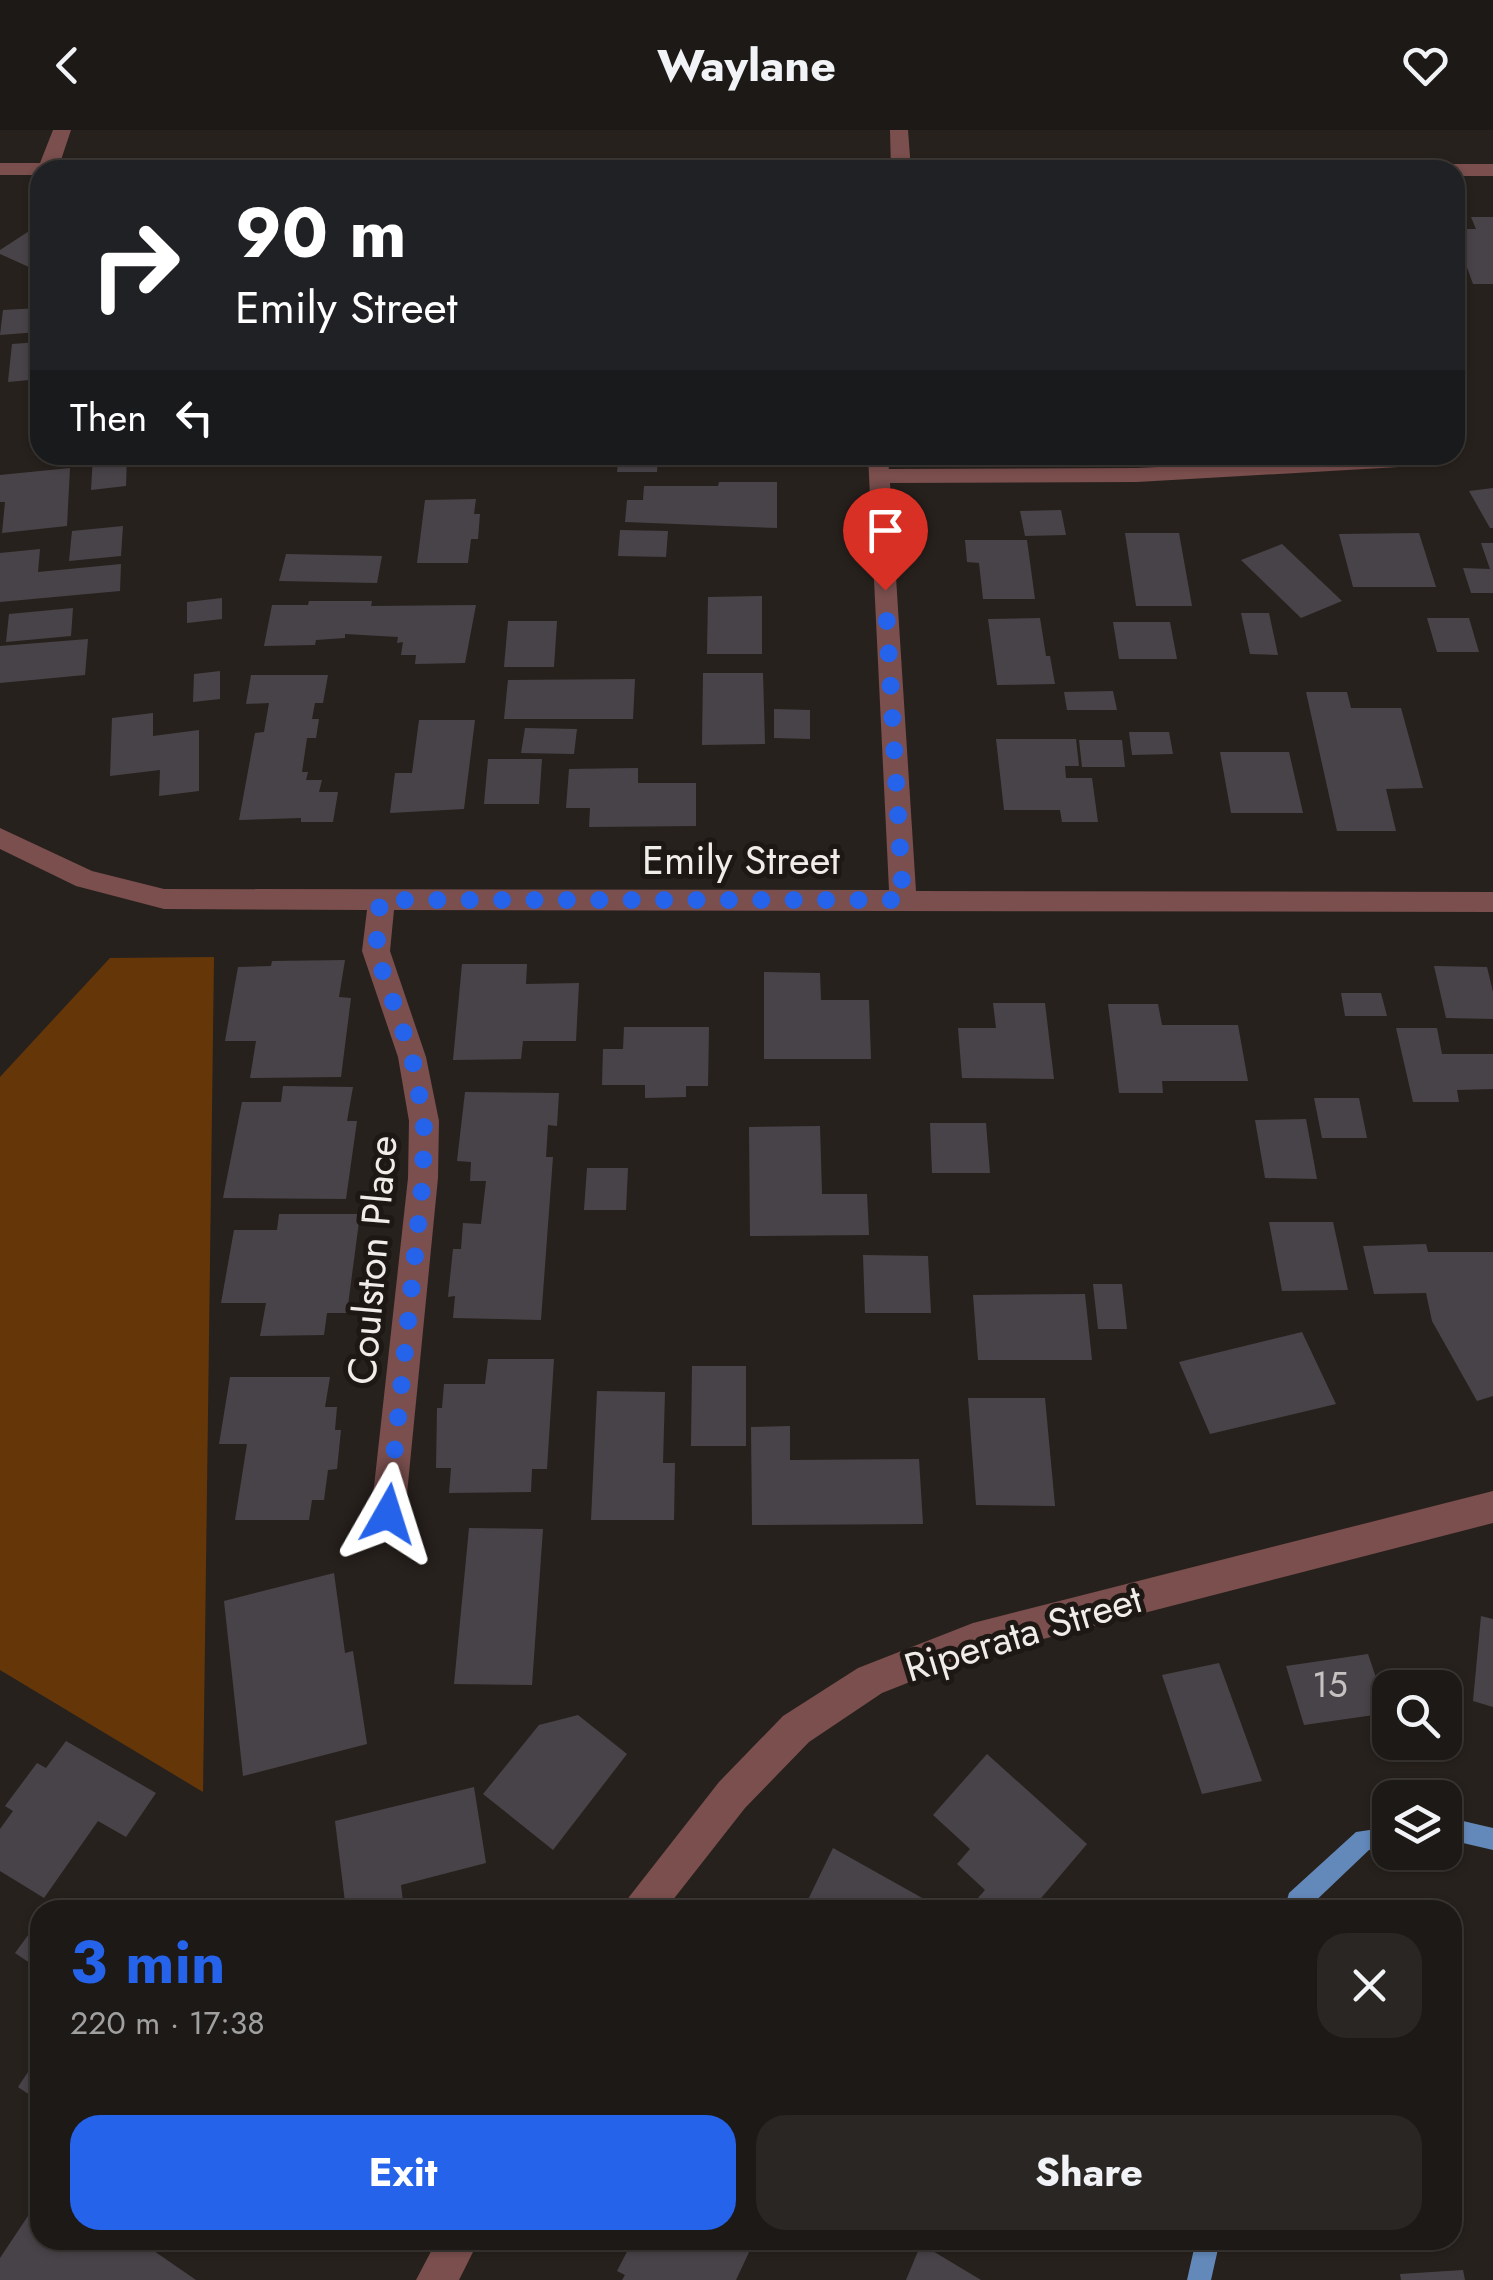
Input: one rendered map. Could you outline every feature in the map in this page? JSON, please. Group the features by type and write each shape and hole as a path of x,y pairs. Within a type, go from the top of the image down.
{"street":[{"path":"51,160 62,130"},
{"path":"899,130 900,160"},
{"path":"0,169 30,169"},
{"path":"1465,170 1493,170"},
{"path":"903,900 878,465 1137,475 1312,465"},
{"name":"Emily Street","path":"0,838 85,878 164,899 1493,902"},
{"name":"Coulston Place","path":"380,900 376,952 412,1057 424,1121 423,1178 388,1514"},
{"name":"Riperata Street","path":"650,1900 732,1795 796,1729 870,1680 973,1640 1493,1507"},
{"path":"437,2280 454,2250"}],"shaded area":[{"path":"214,957 203,1792 0,1670 0,1077 110,958"}],"building":[{"path":"1471,217 1493,217 1493,284 1473,284 1465,262 1465,229 1476,229"},
{"path":"30,230 30,268 0,254 0,250"},
{"path":"30,309 30,333 0,335 3,310"},
{"path":"30,343 30,380 8,382 12,344"},
{"path":"92,465 127,465 126,486 91,490"},
{"path":"618,465 657,465 657,472 617,472"},
{"path":"70,468 67,526 2,533 5,502 0,502 0,475"},
{"path":"719,482 777,482 777,528 625,522 627,500 643,500 644,486 718,486"},
{"path":"1493,488 1493,528 1490,528 1469,491"},
{"path":"476,499 474,514 480,514 478,539 471,539 468,563 417,563 425,500"},
{"path":"1061,510 1066,535 1025,536 1020,511"},
{"path":"123,526 121,556 69,561 72,531"},
{"path":"620,530 668,531 666,557 618,556"},
{"path":"1125,533 1179,533 1192,606 1136,606"},
{"path":"1419,533 1436,587 1353,587 1339,534"},
{"path":"965,540 1027,540 1035,599 983,599 979,563 967,562"},
{"path":"1481,543 1493,543 1493,593 1471,593 1463,568 1490,569"},
{"path":"1282,544 1342,601 1301,618 1241,560"},
{"path":"40,549 38,572 121,564 120,591 0,602 0,553"},
{"path":"286,554 382,556 377,583 279,581"},
{"path":"762,596 762,654 707,654 708,597"},
{"path":"222,598 222,619 187,623 187,602"},
{"path":"309,601 372,601 371,606 476,605 465,663 415,664 416,655 401,655 403,642 397,643 398,637 345,634 345,638 316,640 315,645 264,646 272,605 308,605"},
{"path":"73,608 71,636 6,642 9,614"},
{"path":"1241,613 1269,613 1278,655 1250,654"},
{"path":"1040,618 1055,684 997,685 988,619"},
{"path":"1427,618 1469,618 1479,652 1437,652"},
{"path":"508,621 557,621 554,667 504,667"},
{"path":"1113,622 1170,622 1177,659 1119,659"},
{"path":"88,639 85,675 0,683 0,646"},
{"path":"220,671 220,699 193,702 194,674"},
{"path":"703,673 763,673 765,744 702,745"},
{"path":"251,675 328,675 323,703 315,703 312,719 319,719 316,738 307,738 302,772 308,772 306,780 322,780 319,792 338,792 333,822 301,822 301,818 239,820 255,733 264,732 269,703 246,704"},
{"path":"635,679 633,719 504,719 508,680"},
{"path":"1113,691 1117,710 1067,710 1064,692"},
{"path":"1306,692 1347,692 1351,708 1401,708 1423,788 1386,789 1396,831 1337,831"},
{"path":"774,709 810,710 810,739 774,738"},
{"path":"153,713 153,736 199,730 199,791 159,796 160,770 110,776 112,718"},
{"path":"419,720 475,720 464,809 390,813 395,773 412,773"},
{"path":"525,728 577,729 574,754 521,753"},
{"path":"1129,732 1169,732 1173,754 1132,755"},
{"path":"996,739 1076,739 1079,766 1065,766 1066,778 1092,778 1098,822 1062,822 1060,810 1004,810"},
{"path":"1079,740 1122,740 1125,767 1082,767"},
{"path":"1220,752 1289,752 1303,813 1231,813"},
{"path":"488,759 542,759 539,804 484,804"},
{"path":"638,768 638,783 696,783 696,826 589,827 590,808 566,808 569,769"},
{"path":"345,960 339,997 351,998 341,1077 250,1078 256,1041 225,1041 238,967 271,966 272,961"},
{"path":"462,964 527,964 526,984 579,983 576,1041 523,1041 521,1059 453,1060"},
{"path":"1434,966 1487,967 1493,992 1493,1019 1446,1018"},
{"path":"764,972 820,973 821,1000 869,1000 871,1059 764,1059"},
{"path":"1341,993 1381,993 1387,1016 1345,1016"},
{"path":"993,1003 1045,1003 1054,1079 962,1078 958,1028 996,1028"},
{"path":"1108,1004 1158,1004 1162,1025 1238,1025 1248,1081 1162,1081 1163,1093 1119,1093"},
{"path":"624,1027 709,1027 708,1086 686,1086 686,1097 645,1098 645,1085 602,1085 603,1049 623,1049"},
{"path":"1396,1028 1437,1028 1442,1054 1493,1054 1493,1089 1457,1090 1459,1102 1413,1102"},
{"path":"283,1086 353,1087 347,1121 357,1121 346,1199 223,1198 242,1102 281,1102"},
{"path":"465,1092 559,1093 557,1126 548,1125 546,1157 553,1157 541,1320 453,1318 455,1296 448,1297 453,1249 461,1249 463,1223 481,1224 486,1181 470,1181 471,1162 457,1161"},
{"path":"1314,1098 1359,1098 1367,1138 1322,1138"},
{"path":"1306,1119 1317,1179 1265,1178 1255,1120"},
{"path":"930,1123 986,1123 990,1173 932,1173"},
{"path":"820,1126 822,1194 867,1194 869,1235 750,1236 749,1127"},
{"path":"587,1168 628,1168 626,1210 584,1210"},
{"path":"279,1214 360,1214 347,1313 327,1313 324,1335 260,1336 266,1303 221,1303 234,1230 277,1230"},
{"path":"1269,1222 1333,1222 1348,1290 1282,1291"},
{"path":"1426,1244 1428,1252 1493,1252 1493,1396 1477,1401 1432,1321 1426,1293 1374,1294 1363,1246"},
{"path":"863,1255 928,1256 931,1313 865,1313"},
{"path":"1093,1284 1122,1284 1127,1329 1098,1329"},
{"path":"1085,1294 1092,1360 978,1360 973,1295"},
{"path":"1302,1332 1336,1404 1210,1434 1179,1362"},
{"path":"488,1359 554,1359 547,1469 532,1469 531,1492 449,1493 451,1468 436,1468 437,1408 442,1408 444,1384 485,1384"},
{"path":"692,1366 746,1366 746,1446 691,1446"},
{"path":"230,1377 330,1377 325,1407 337,1407 335,1430 341,1430 337,1469 328,1470 324,1500 312,1500 309,1520 235,1520 247,1444 219,1444"},
{"path":"597,1391 665,1392 663,1463 675,1463 674,1520 591,1520"},
{"path":"968,1398 1045,1398 1055,1506 976,1505"},
{"path":"790,1426 790,1460 919,1459 923,1524 752,1525 751,1427"},
{"path":"469,1528 543,1529 532,1685 454,1684"},
{"path":"334,1573 345,1653 353,1651 367,1744 243,1776 224,1601"},
{"path":"1481,1616 1493,1619 1493,1707 1473,1701"},
{"path":"1368,1654 1373,1670 1372,1715 1304,1725 1286,1666"},
{"path":"1219,1663 1262,1781 1202,1794 1162,1675"},
{"path":"578,1715 627,1754 553,1850 483,1794 539,1725"},
{"path":"66,1741 156,1793 126,1837 98,1821 44,1898 0,1871 0,1829 13,1811 5,1806 37,1763 46,1768"},
{"path":"987,1754 1087,1844 1039,1900 978,1900 985,1890 957,1864 970,1849 933,1815"},
{"path":"474,1787 486,1863 401,1885 403,1900 345,1900 335,1821"},
{"path":"833,1848 924,1899 924,1900 808,1900"},
{"path":"30,1933 30,1963 15,1953"},
{"path":"30,2069 30,2095 18,2087"},
{"path":"30,2213 30,2250 152,2250 196,2280 0,2280 0,2258"},
{"path":"628,2250 750,2250 736,2280 622,2280 625,2275 617,2271"},
{"path":"918,2250 931,2250 981,2280 906,2280"},
{"path":"1463,2270 1465,2280 1401,2280 1400,2274"}],"waterway":[{"path":"1462,1832 1493,1839"},
{"path":"1298,1900 1364,1840 1372,1839"},
{"path":"1199,2280 1206,2250"}],"route":[{"path":"388,1514 423,1178 424,1121 412,1057 376,952 380,900 903,900 885,590"}]}
